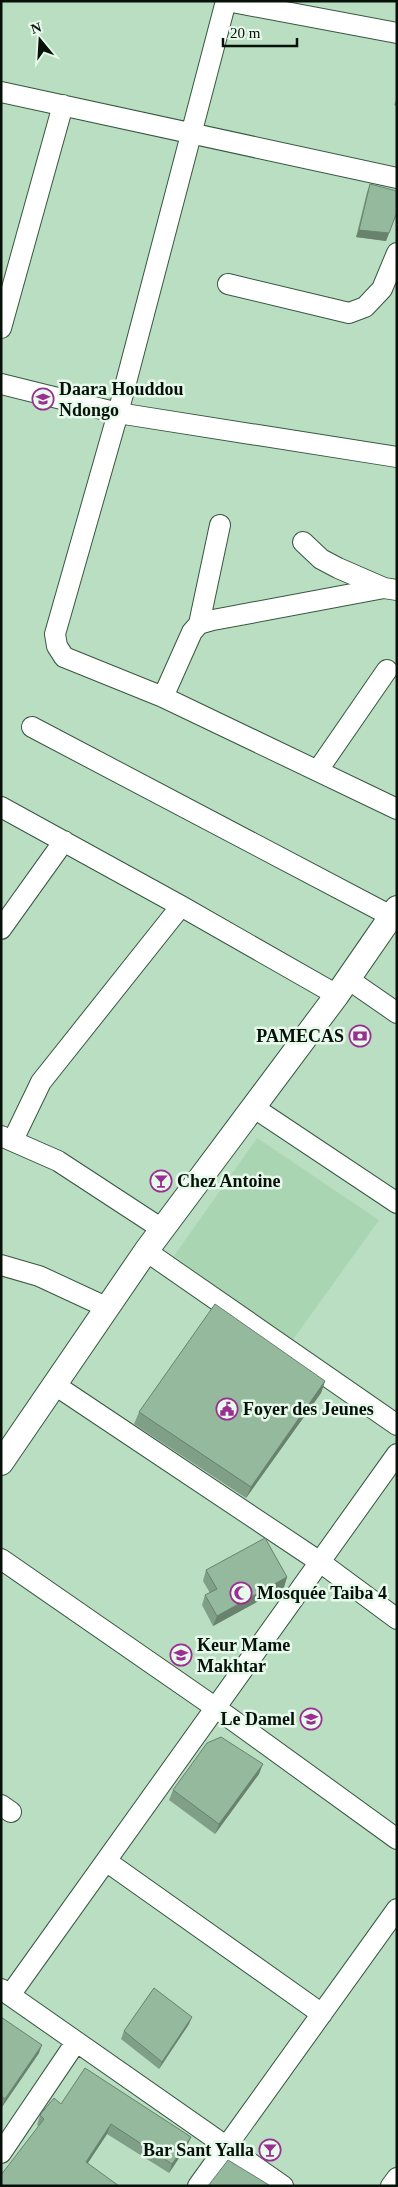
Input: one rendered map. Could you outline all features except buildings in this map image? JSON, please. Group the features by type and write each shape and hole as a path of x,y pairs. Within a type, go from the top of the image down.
{"street":[{"path":"397,33 227,1 118,413 55,634 57,646 64,657 163,697 397,809"},
{"path":"1,92 397,178"},
{"path":"1,328 63,105"},
{"path":"228,284 349,313 365,307 382,288 397,252"},
{"path":"1,384 118,413 397,457"},
{"path":"163,697 192,632 199,624 220,525"},
{"path":"303,542 321,559 390,589"},
{"path":"199,624 390,589"},
{"path":"318,770 387,670"},
{"path":"1,1463 146,1251 342,987 394,912 32,727"},
{"path":"1,807 181,906 397,1013"},
{"path":"1,929 64,841"},
{"path":"162,1229 58,1161 7,1138 41,1082 181,906"},
{"path":"252,1107 397,1203"},
{"path":"146,1251 397,1425"},
{"path":"1,1264 39,1276 108,1308"},
{"path":"56,1385 320,1562 397,1619"},
{"path":"283,2186 6,1992 106,1861 397,1454"},
{"path":"1,1559 216,1708 397,1839"},
{"path":"106,1861 322,2014"},
{"path":"198,2186 397,1909"},
{"path":"1,2153 76,2042"},
{"path":"391,2186 397,2178"}],"shaded area":[{"path":"257,1138 379,1220 292,1341 174,1256"}],"place":[{"name":"Daara Houddou Ndongo","path":"43,399"},
{"name":"PAMECAS","path":"360,1036"},
{"name":"Chez Antoine","path":"161,1181"},
{"name":"Foyer des Jeunes","path":"227,1409"},
{"name":"Mosquée Taiba 4","path":"241,1593"},
{"name":"Keur Mame Makhtar","path":"181,1655"},
{"name":"Le Damel","path":"311,1719"},
{"name":"Bar Sant Yalla","path":"270,2150"}]}
